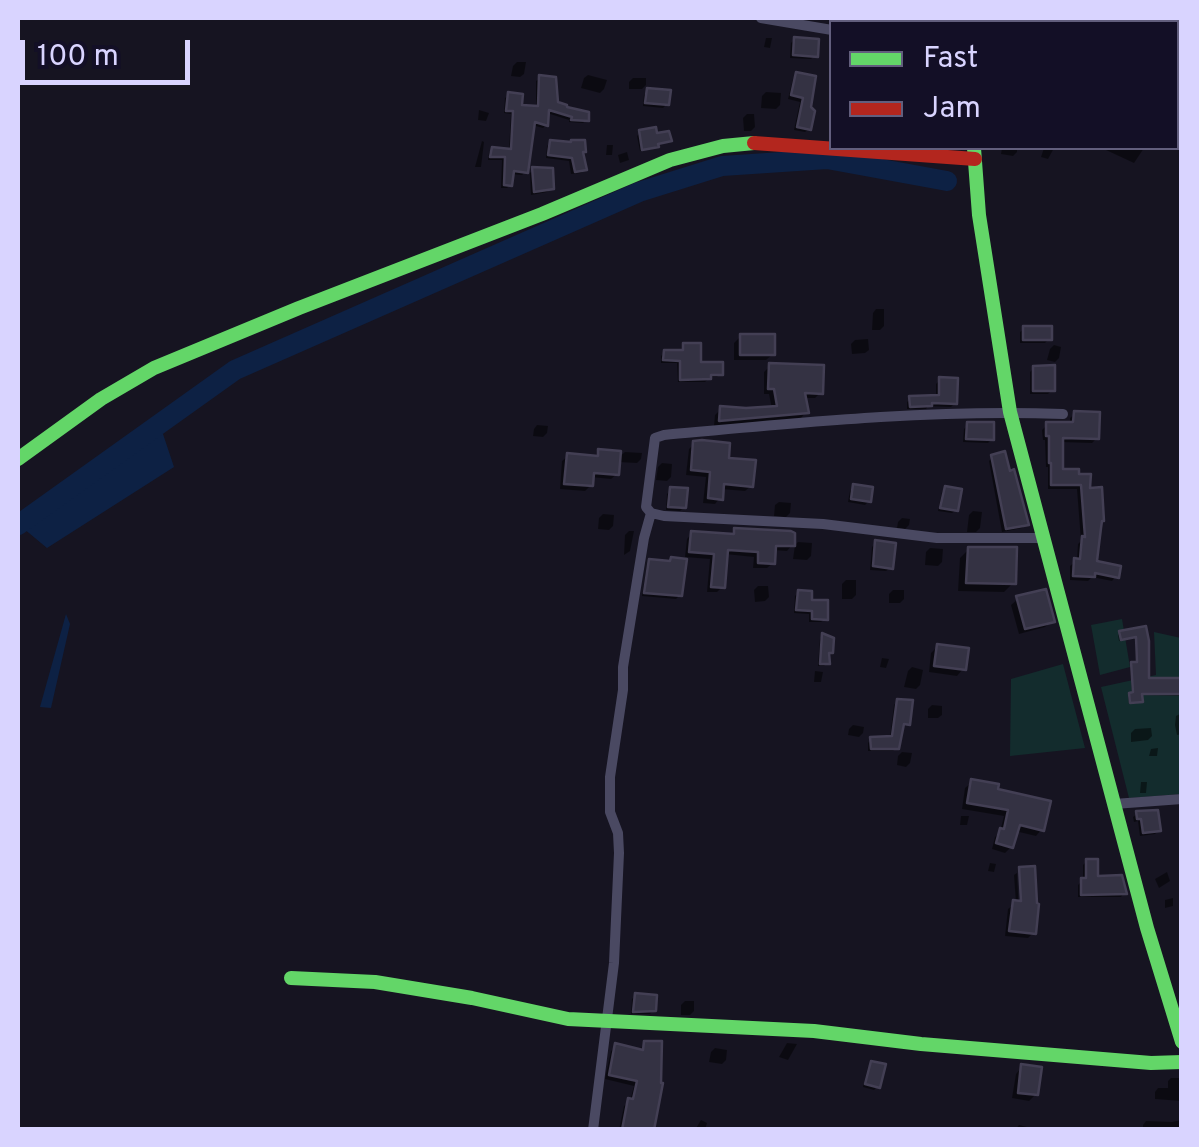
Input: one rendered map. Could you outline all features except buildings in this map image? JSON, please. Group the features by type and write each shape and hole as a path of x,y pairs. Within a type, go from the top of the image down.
{"street":[{"path":"760,18 829,30"},
{"path":"18,459 122,384 171,361 684,155 726,144 829,147"},
{"path":"908,150 975,153 979,216 1010,412 1146,928 1182,1042"},
{"path":"1044,538 937,538 823,524 651,513 646,507 655,438 884,417 1062,414"},
{"path":"593,1130 614,963 619,853 618,833 610,812 610,777 623,667 651,513"},
{"path":"1114,804 1182,799"},
{"path":"291,978 375,982 568,1019 814,1031 921,1044 1151,1063 1182,1062"}],"green space":[{"path":"1122,619 1130,667 1100,675 1091,625"},
{"path":"1154,632 1181,638 1181,794 1129,798 1101,687 1156,675"},
{"path":"1063,664 1085,748 1010,756 1011,679"}],"water":[{"path":"162,431 174,467 47,548 23,528"},
{"path":"66,614 70,624 51,708 40,707"}],"waterway":[{"path":"18,525 235,370 639,192 722,166 827,159 947,181"}],"traffic: fast":[{"path":"18,459 101,399 154,368 670,160 723,146 754,143"},
{"path":"974,150 979,215 1010,412 1147,928 1182,1042"},
{"path":"291,978 375,982 568,1019 814,1031 921,1044 1151,1063 1182,1062"}],"traffic: jam":[{"path":"754,143 829,148"},
{"path":"851,150 975,159"}]}
